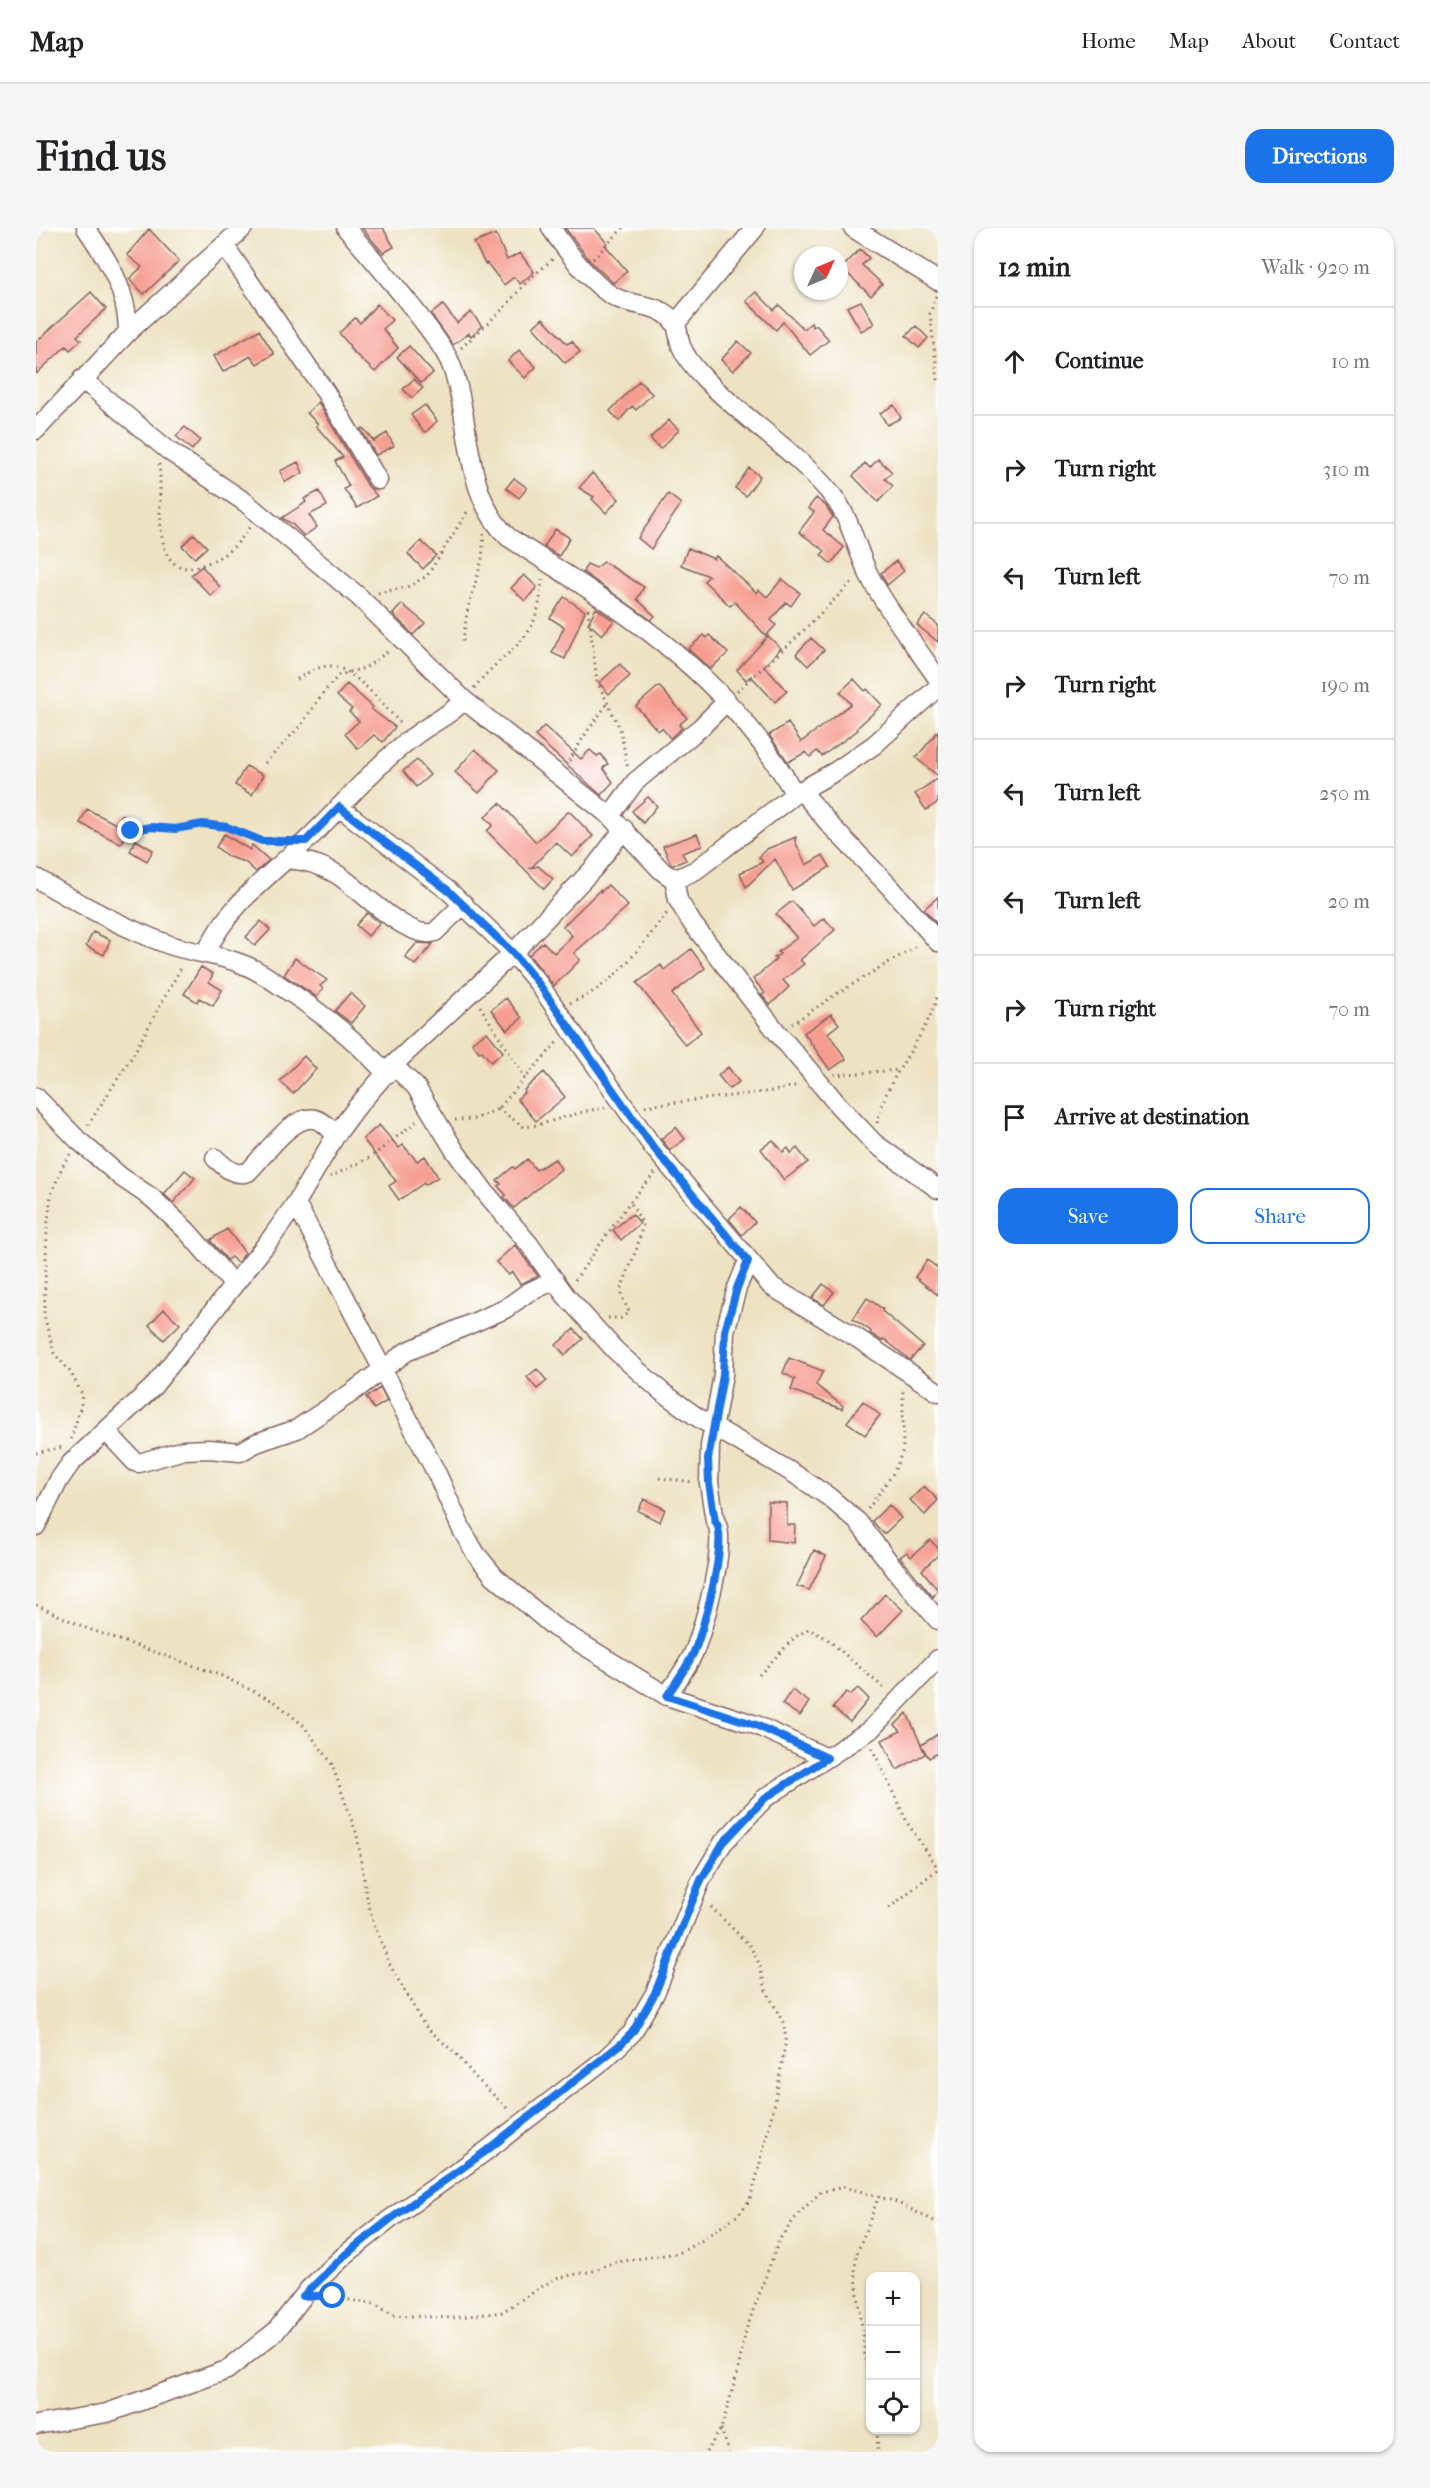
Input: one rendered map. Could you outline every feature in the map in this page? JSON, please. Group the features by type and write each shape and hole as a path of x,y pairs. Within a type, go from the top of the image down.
{"street":[{"path":"86,228 118,281 125,299 128,332"},
{"path":"36,430 128,332 243,228"},
{"path":"346,228 407,299 449,360 460,396 470,456 488,512 496,526 508,537 672,648 727,701 753,730 798,792 890,887 936,939"},
{"path":"551,228 567,250 606,291 618,299 659,310 668,315 676,323 681,346 703,378 813,474 832,495 844,511 866,568 894,616 938,679"},
{"path":"676,323 755,228"},
{"path":"854,228 938,281"},
{"path":"224,245 326,393 378,480"},
{"path":"82,379 145,432 255,510 358,596 464,700 610,816 653,863 674,878 696,870 798,792 830,775 874,745 938,687"},
{"path":"197,952 226,917 413,737 458,708 464,700"},
{"path":"610,816 635,782 701,727 727,701"},
{"path":"339,807 464,904 513,953 538,983 664,1161 771,1286 857,1338 938,1392"},
{"path":"36,1526 59,1480 71,1463 152,1388 234,1285 296,1203 336,1135 356,1108 390,1070 513,953 594,868 624,829"},
{"path":"286,859 301,860 331,871 400,923 422,933 435,932 464,904"},
{"path":"36,878 76,901 151,938 242,964 306,1002 390,1070 416,1088 470,1172 585,1318 616,1352 697,1417 793,1473 829,1497 858,1522 938,1620"},
{"path":"674,878 678,900 706,942 776,1031 874,1143 938,1189"},
{"path":"36,1097 78,1140 121,1177 152,1198 187,1231 234,1285"},
{"path":"215,1158 232,1172 240,1175 248,1172 293,1124 306,1119 316,1119 336,1135"},
{"path":"296,1203 438,1476 462,1530 476,1554 494,1576 554,1627 667,1696 756,1725 827,1758"},
{"path":"667,1696 693,1655 719,1563 720,1532 719,1525 715,1521 708,1459 723,1375 725,1331 734,1296 748,1261"},
{"path":"106,1431 135,1462 147,1461 184,1450 240,1452 256,1443 297,1429 406,1352 505,1309 527,1293 558,1284"},
{"path":"36,2425 107,2413 227,2370 276,2331 303,2296 345,2255 389,2220 445,2182 520,2122 605,2059 632,2033 655,1993 701,1880 723,1843 765,1798 865,1733 938,1659"}],"path":[{"path":"583,268 623,228"},
{"path":"449,360 504,308 534,274 567,250"},
{"path":"938,288 930,314 938,381"},
{"path":"145,432 154,448 162,478 163,546 169,558 179,567 188,569 202,565 229,552 250,528 255,510"},
{"path":"358,596 407,587 427,576 480,490"},
{"path":"463,641 467,612 482,561 483,528 488,512"},
{"path":"464,700 529,633 542,593 541,558"},
{"path":"727,701 796,638 866,568"},
{"path":"588,589 587,616 597,681 620,729 625,763 635,782"},
{"path":"297,679 329,666 356,672 374,663 403,640"},
{"path":"348,672 413,737"},
{"path":"265,763 301,725 317,700 339,675 348,672"},
{"path":"562,776 586,733 608,704"},
{"path":"131,831 150,827 175,829 203,824 227,827 262,841 306,841"},
{"path":"553,1005 560,1007 576,1001 613,976 632,958 678,900"},
{"path":"776,1031 802,1018 838,993 936,939"},
{"path":"66,1452 82,1398 71,1373 54,1353 44,1315 47,1229 51,1195 62,1167 78,1140 159,1012 182,968 197,952"},
{"path":"471,992 525,1078"},
{"path":"874,1143 879,1115 898,1070 927,1021 938,994"},
{"path":"308,1183 331,1177 371,1157 434,1116 475,1119 498,1109 570,1029"},
{"path":"498,1109 524,1127 622,1102 639,1108 773,1091 849,1073 898,1070"},
{"path":"558,1284 567,1287 581,1273 630,1202 664,1161"},
{"path":"585,1318 621,1318 629,1312 621,1290 640,1241 643,1224 630,1202"},
{"path":"858,1522 894,1472 903,1450 904,1370"},
{"path":"36,1453 69,1446"},
{"path":"659,1478 687,1482 709,1478"},
{"path":"36,1605 86,1628 220,1675 275,1702 303,1725 332,1762 357,1835 373,1921 390,1965 408,1998 424,2025 457,2055 520,2122"},
{"path":"759,1675 794,1638 808,1629 826,1638 875,1678 897,1702"},
{"path":"865,1733 908,1824 938,1868 889,1908"},
{"path":"303,2296 333,2296 375,2304 393,2315 453,2318 492,2314 502,2312 521,2302 541,2286 556,2278 593,2271 623,2261 679,2253 701,2241 738,2215 749,2201 755,2183 775,2102 786,2040 784,2024 766,1989 759,1963 750,1946 727,1920 695,1896"},
{"path":"706,2452 721,2429 747,2330 779,2240 799,2213 820,2192 844,2187 879,2196 915,2210 938,2223"},
{"path":"868,2380 855,2256 879,2196"},
{"path":"721,2429 729,2452"},
{"path":"878,2434 878,2452"}],"building":[{"path":"362,228 383,228 394,247 383,253"},
{"path":"565,228 594,228 627,271 613,283 590,261"},
{"path":"149,229 179,261 144,294 129,279 142,267 127,255"},
{"path":"496,234 507,260 520,253 534,272 520,284 514,277 504,285 487,263 485,264 474,243"},
{"path":"860,249 869,258 862,265 882,284 871,296 848,274 848,262"},
{"path":"91,292 106,309 77,336 81,340 70,350 66,346 36,374 36,342"},
{"path":"756,292 774,310 779,305 804,329 811,323 813,327 816,325 829,340 810,355 783,322 776,330 746,301"},
{"path":"861,301 874,324 861,331 847,307"},
{"path":"377,304 392,320 383,329 398,348 375,372 349,348 350,346 339,333 355,318 360,323"},
{"path":"443,305 457,323 471,312 482,326 471,336 469,333 453,345 431,314"},
{"path":"543,318 567,344 572,341 580,352 565,363 533,327"},
{"path":"916,326 928,338 919,348 906,336"},
{"path":"259,330 274,354 257,364 251,356 223,372 214,356"},
{"path":"738,341 751,353 733,371 721,360"},
{"path":"409,346 433,373 421,383 397,357"},
{"path":"519,350 536,367 525,378 508,361"},
{"path":"414,379 423,388 412,398 403,389"},
{"path":"639,381 652,394 636,410 632,406 619,421 610,411"},
{"path":"318,402 368,486 377,496 357,508 344,489 349,486 335,461 343,457 307,413"},
{"path":"425,405 437,421 426,432 411,415"},
{"path":"894,405 901,418 887,425 880,413"},
{"path":"669,420 679,430 660,449 650,438"},
{"path":"185,427 200,440 192,450 176,436"},
{"path":"363,428 374,441 387,433 394,446 376,455 361,429"},
{"path":"878,459 892,472 885,479 893,486 878,502 853,476 865,463 870,468"},
{"path":"298,462 303,473 285,482 280,471"},
{"path":"749,468 760,476 746,496 735,488"},
{"path":"592,473 619,499 606,513 592,499 594,497 579,488"},
{"path":"514,478 527,488 519,498 506,488"},
{"path":"319,491 327,506 309,515 317,527 304,536 282,518 306,502 304,499"},
{"path":"668,494 681,504 651,549 638,538"},
{"path":"816,498 826,506 833,517 823,530 844,547 831,564 821,555 825,551 799,532 814,512 808,508"},
{"path":"555,529 570,538 559,556 544,547"},
{"path":"194,534 207,547 195,558 182,546"},
{"path":"421,541 436,555 423,569 408,554"},
{"path":"688,548 714,559 716,556 757,593 759,590 767,597 782,579 800,593 791,606 786,602 771,620 776,625 766,636 735,602 730,606 704,581 709,576 681,565"},
{"path":"896,561 904,571 887,585 881,573"},
{"path":"604,562 644,587 637,599 655,616 651,620 583,572 587,564 596,568"},
{"path":"202,566 220,587 211,596 191,575"},
{"path":"524,575 537,587 525,601 511,588"},
{"path":"564,597 585,611 565,659 552,653 564,627 550,618"},
{"path":"402,604 425,623 413,635 393,614"},
{"path":"596,608 614,621 602,635 588,623"},
{"path":"925,615 938,625 938,642 917,625"},
{"path":"704,635 707,638 709,635 728,653 710,669 688,649"},
{"path":"768,636 781,648 764,666 787,691 775,702 751,676 746,680 737,670"},
{"path":"811,638 824,650 808,666 796,654"},
{"path":"620,664 630,676 609,694 599,683"},
{"path":"854,679 882,705 857,728 858,730 822,756 817,751 810,757 806,752 788,762 769,735 788,723 801,742 851,704 840,692"},
{"path":"347,684 373,707 371,709 395,727 383,742 374,735 358,749 345,734 359,721 349,712 352,709 337,696"},
{"path":"659,686 687,718 679,725 682,728 670,738 662,728 658,731 636,706"},
{"path":"544,726 581,759 590,750 597,756 601,754 608,764 603,768 613,782 601,795 535,736"},
{"path":"938,731 938,776 916,758"},
{"path":"475,749 499,770 479,793 455,772"},
{"path":"417,760 430,775 416,787 403,771"},
{"path":"246,766 263,775 252,795 235,785"},
{"path":"938,778 938,802 926,810 915,794"},
{"path":"648,797 657,806 643,823 632,811"},
{"path":"500,803 536,842 569,811 593,836 572,857 556,842 531,868 538,866 553,879 544,889 487,831 493,825 485,817"},
{"path":"87,809 116,824 122,814 134,821 121,844 80,823"},
{"path":"224,834 250,850 252,845 269,860 256,872 245,862 229,857 216,847"},
{"path":"697,834 702,846 682,853 686,860 671,864 663,846"},
{"path":"796,837 795,841 806,865 823,855 830,867 792,890 775,859 746,887 740,873 763,862 759,857 767,849"},
{"path":"136,840 153,850 147,861 130,851"},
{"path":"608,885 628,906 574,953 580,960 554,986 529,955 543,942 554,953 572,936 563,926"},
{"path":"938,897 938,925 924,909"},
{"path":"792,901 814,926 824,918 835,930 800,960 804,964 783,980 789,987 770,1005 762,995 765,993 753,979 776,960 774,958 780,954 778,952 797,938 776,914"},
{"path":"367,913 380,923 368,936 356,925"},
{"path":"261,921 270,930 255,946 246,937"},
{"path":"93,932 110,940 104,955 86,946"},
{"path":"417,943 433,944 415,965 405,957"},
{"path":"691,949 705,968 672,994 701,1032 685,1045 637,983 661,965 664,970"},
{"path":"295,958 327,980 320,986 323,989 317,997 284,975"},
{"path":"201,967 213,974 209,982 222,990 213,1006 199,998 197,1002 184,994"},
{"path":"350,993 365,1006 351,1023 335,1011"},
{"path":"506,998 522,1018 507,1030 491,1010"},
{"path":"831,1014 839,1024 828,1033 846,1059 830,1070 804,1033"},
{"path":"487,1032 503,1052 491,1062 482,1051 479,1052 472,1042"},
{"path":"304,1056 316,1069 293,1094 280,1081"},
{"path":"728,1067 739,1082 729,1089 718,1075"},
{"path":"544,1072 565,1097 536,1121 517,1099"},
{"path":"379,1125 399,1148 403,1145 417,1161 425,1156 438,1177 425,1185 424,1183 399,1200 389,1186 396,1181 363,1139"},
{"path":"676,1127 685,1139 670,1150 661,1139"},
{"path":"773,1140 783,1152 788,1148 791,1153 797,1148 808,1162 784,1180 761,1149"},
{"path":"527,1159 536,1170 555,1159 561,1169 514,1208 504,1197 506,1195 498,1186 501,1184 497,1180"},
{"path":"185,1170 195,1178 173,1203 164,1194"},
{"path":"741,1207 755,1222 742,1235 729,1219"},
{"path":"632,1214 640,1223 621,1240 613,1230"},
{"path":"227,1229 245,1253 237,1263 231,1257 227,1260 210,1240"},
{"path":"515,1245 538,1276 520,1284 512,1272 509,1275 496,1262"},
{"path":"927,1260 938,1268 938,1295 915,1277"},
{"path":"823,1284 834,1292 824,1305 812,1298"},
{"path":"867,1298 883,1309 882,1311 923,1346 910,1360 884,1339 882,1341 853,1319"},
{"path":"164,1309 180,1324 164,1340 149,1325"},
{"path":"574,1329 583,1339 565,1355 556,1345"},
{"path":"789,1358 823,1371 816,1385 843,1406 842,1409 791,1390 795,1379 783,1373"},
{"path":"537,1369 547,1381 537,1389 527,1377"},
{"path":"380,1388 387,1401 374,1409 366,1397"},
{"path":"863,1401 880,1415 865,1435 847,1422"},
{"path":"924,1486 938,1500 925,1515 910,1500"},
{"path":"644,1499 665,1509 660,1522 638,1511"},
{"path":"768,1502 787,1503 787,1525 795,1525 794,1543 768,1540"},
{"path":"889,1505 901,1518 884,1534 872,1521"},
{"path":"930,1540 938,1548 938,1555 922,1570 938,1590 933,1597 900,1557 907,1552 911,1557"},
{"path":"814,1550 826,1556 809,1590 797,1586"},
{"path":"885,1594 903,1610 877,1637 861,1621"},
{"path":"858,1688 869,1699 850,1722 833,1708 846,1692 850,1695"},
{"path":"792,1690 809,1702 800,1716 782,1704"},
{"path":"907,1713 925,1754 897,1770 882,1740 901,1731 895,1725"},
{"path":"938,1734 938,1753 929,1758 921,1745"}],"route":[{"path":"131,831 150,827 175,829 203,824 227,827 262,841 306,841 339,807 450,892 513,953 538,983 653,1147 748,1261 729,1312 725,1331 723,1375 708,1459 715,1521 719,1525 721,1539 719,1563 693,1655 667,1696 756,1725 827,1758 765,1798 723,1843 701,1880 655,1993 632,2033 605,2059 520,2122 445,2182 389,2220 345,2255 303,2296 333,2296"}]}
